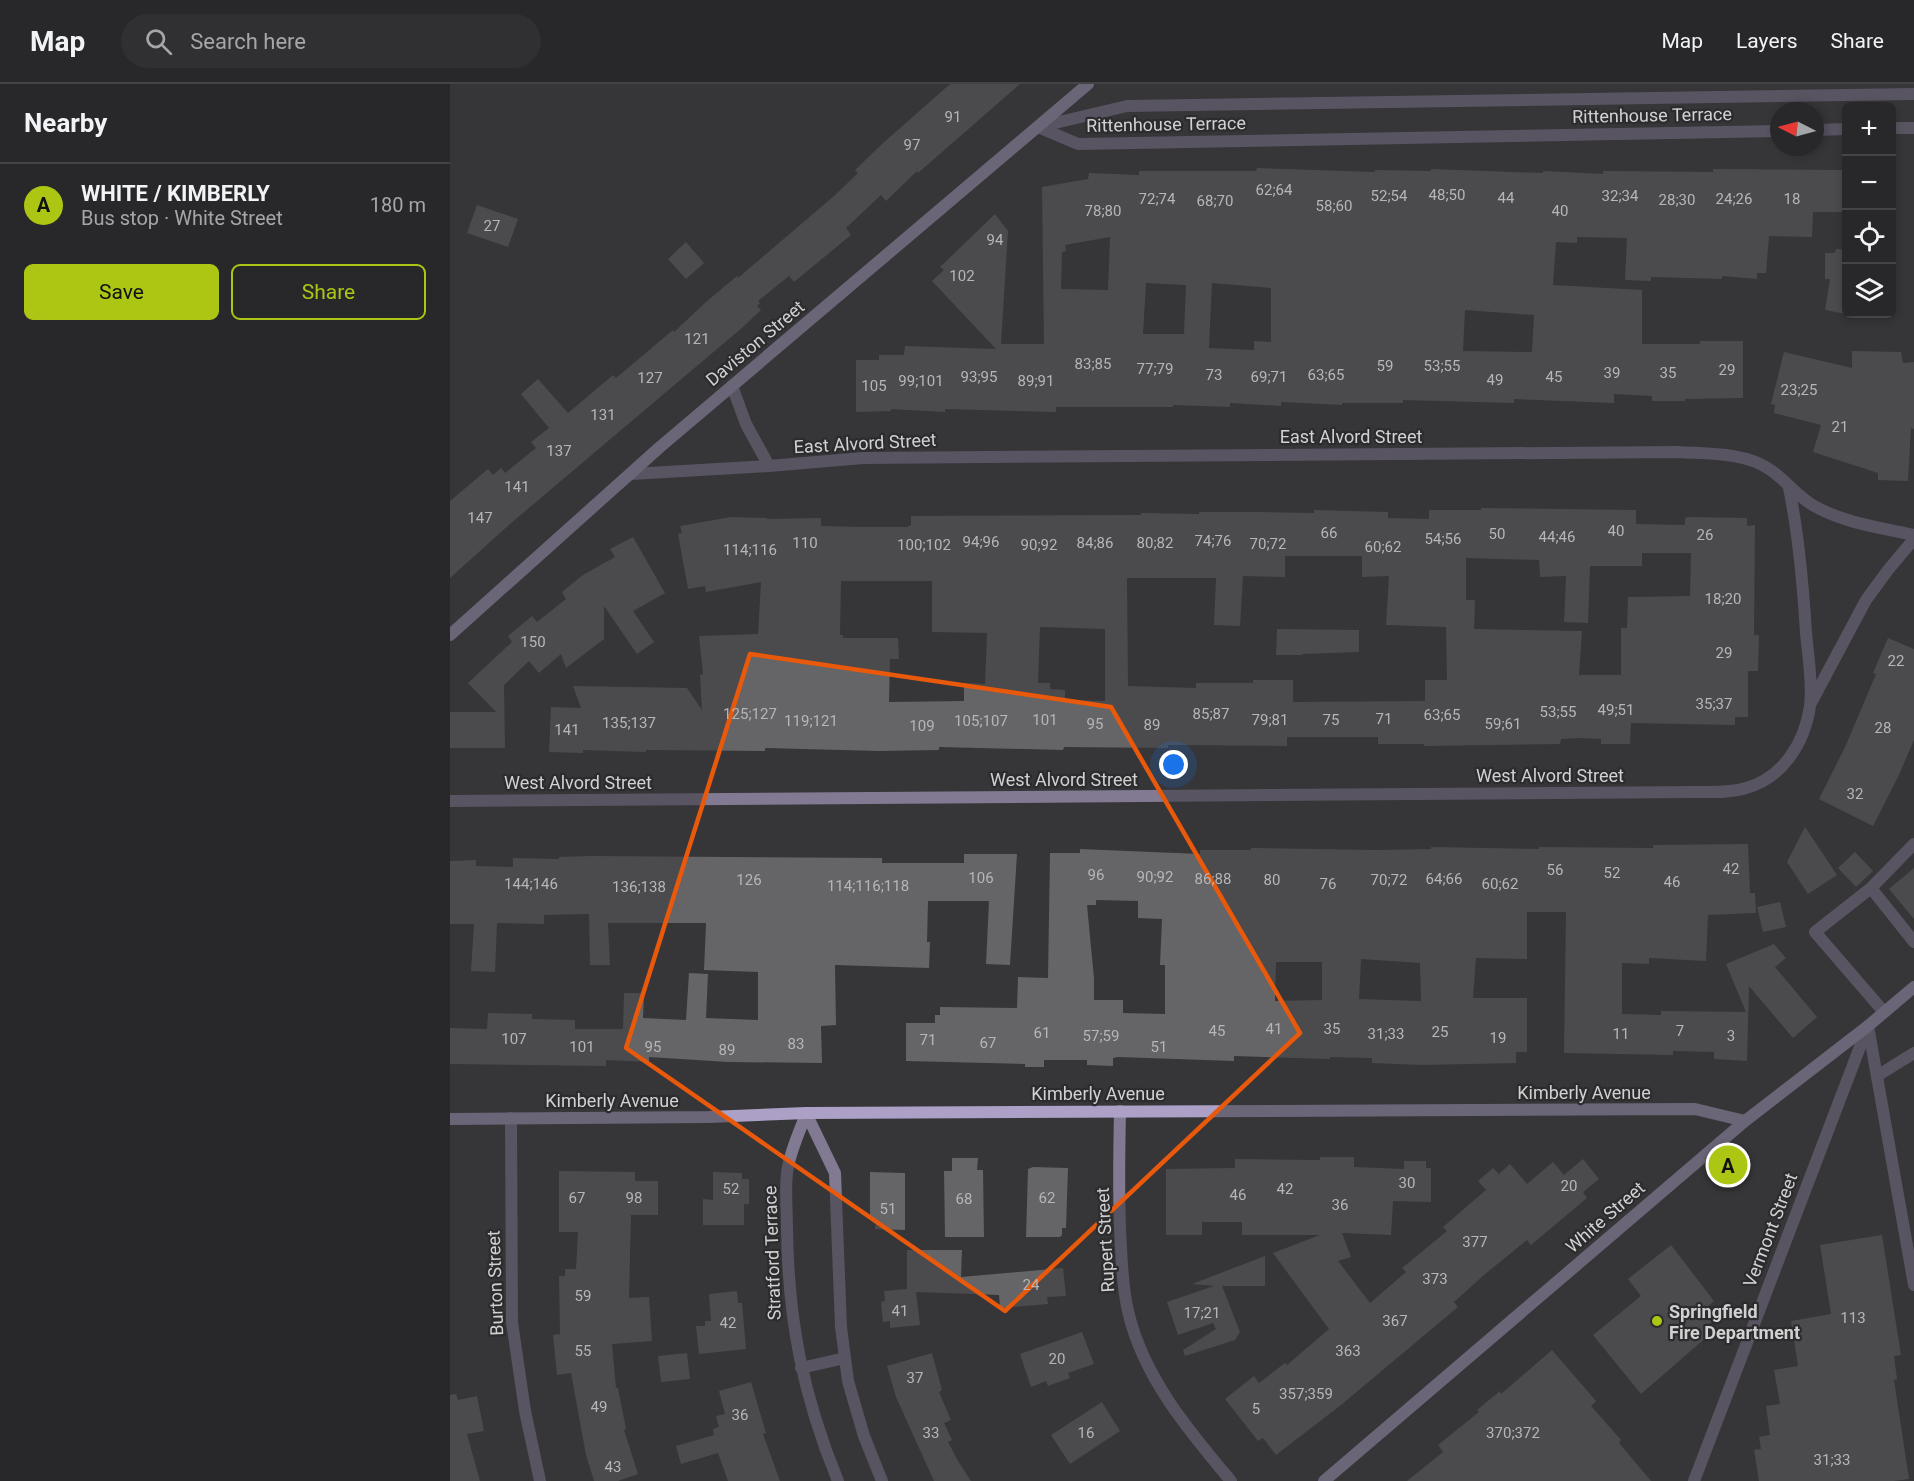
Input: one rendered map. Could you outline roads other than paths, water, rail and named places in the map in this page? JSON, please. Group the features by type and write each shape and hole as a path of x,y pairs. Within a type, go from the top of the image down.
{"main road":[{"name":"Daviston Street","path":"450,635 732,386 1088,84"},
{"name":"White Street","path":"1324,1481 1745,1121 1868,1026 1914,987"},
{"name":"Kimberly Avenue","path":"450,1119 709,1117 806,1113 1695,1110 1745,1121"}],"street":[{"name":"Rittenhouse Terrace","path":"1038,127 1127,106 1914,94"},
{"name":"Rittenhouse Terrace","path":"1038,127 1078,144 1770,130"},
{"path":"1896,128 1914,128"},
{"path":"1824,130 1842,129"},
{"path":"732,386 747,424 769,466"},
{"name":"East Alvord Street","path":"632,474 863,458 1678,452 1722,455 1752,462 1767,468 1815,507 1832,514 1914,534"},
{"name":"West Alvord Street","path":"1789,488 1801,560 1810,704"},
{"name":"West Alvord Street","path":"450,801 1730,791 1747,788 1764,780 1786,761 1798,745 1810,704 1866,600 1914,539"},
{"path":"1884,1012 1815,932 1871,888 1914,844"},
{"path":"1871,888 1914,942"},
{"path":"1868,1026 1914,1285"},
{"name":"Vermont Street","path":"1694,1481 1868,1026"},
{"path":"1877,1076 1914,1053"},
{"name":"Rupert Street","path":"1120,1111 1119,1220 1123,1282 1128,1312 1146,1360 1167,1397 1185,1426 1231,1481"},
{"path":"806,1113 834,1173 839,1281 848,1381 855,1408 882,1481"},
{"name":"Stratford Terrace","path":"806,1113 787,1173 788,1277 801,1368 817,1427 838,1481"},
{"name":"Burton Street","path":"511,1118 512,1322 525,1411 540,1481"},
{"path":"801,1368 845,1358"}],"place":[{"name":"WHITE / KIMBERLY","path":"1728,1165"},
{"name":"Springfield Fire Department","path":"1657,1321"}]}
